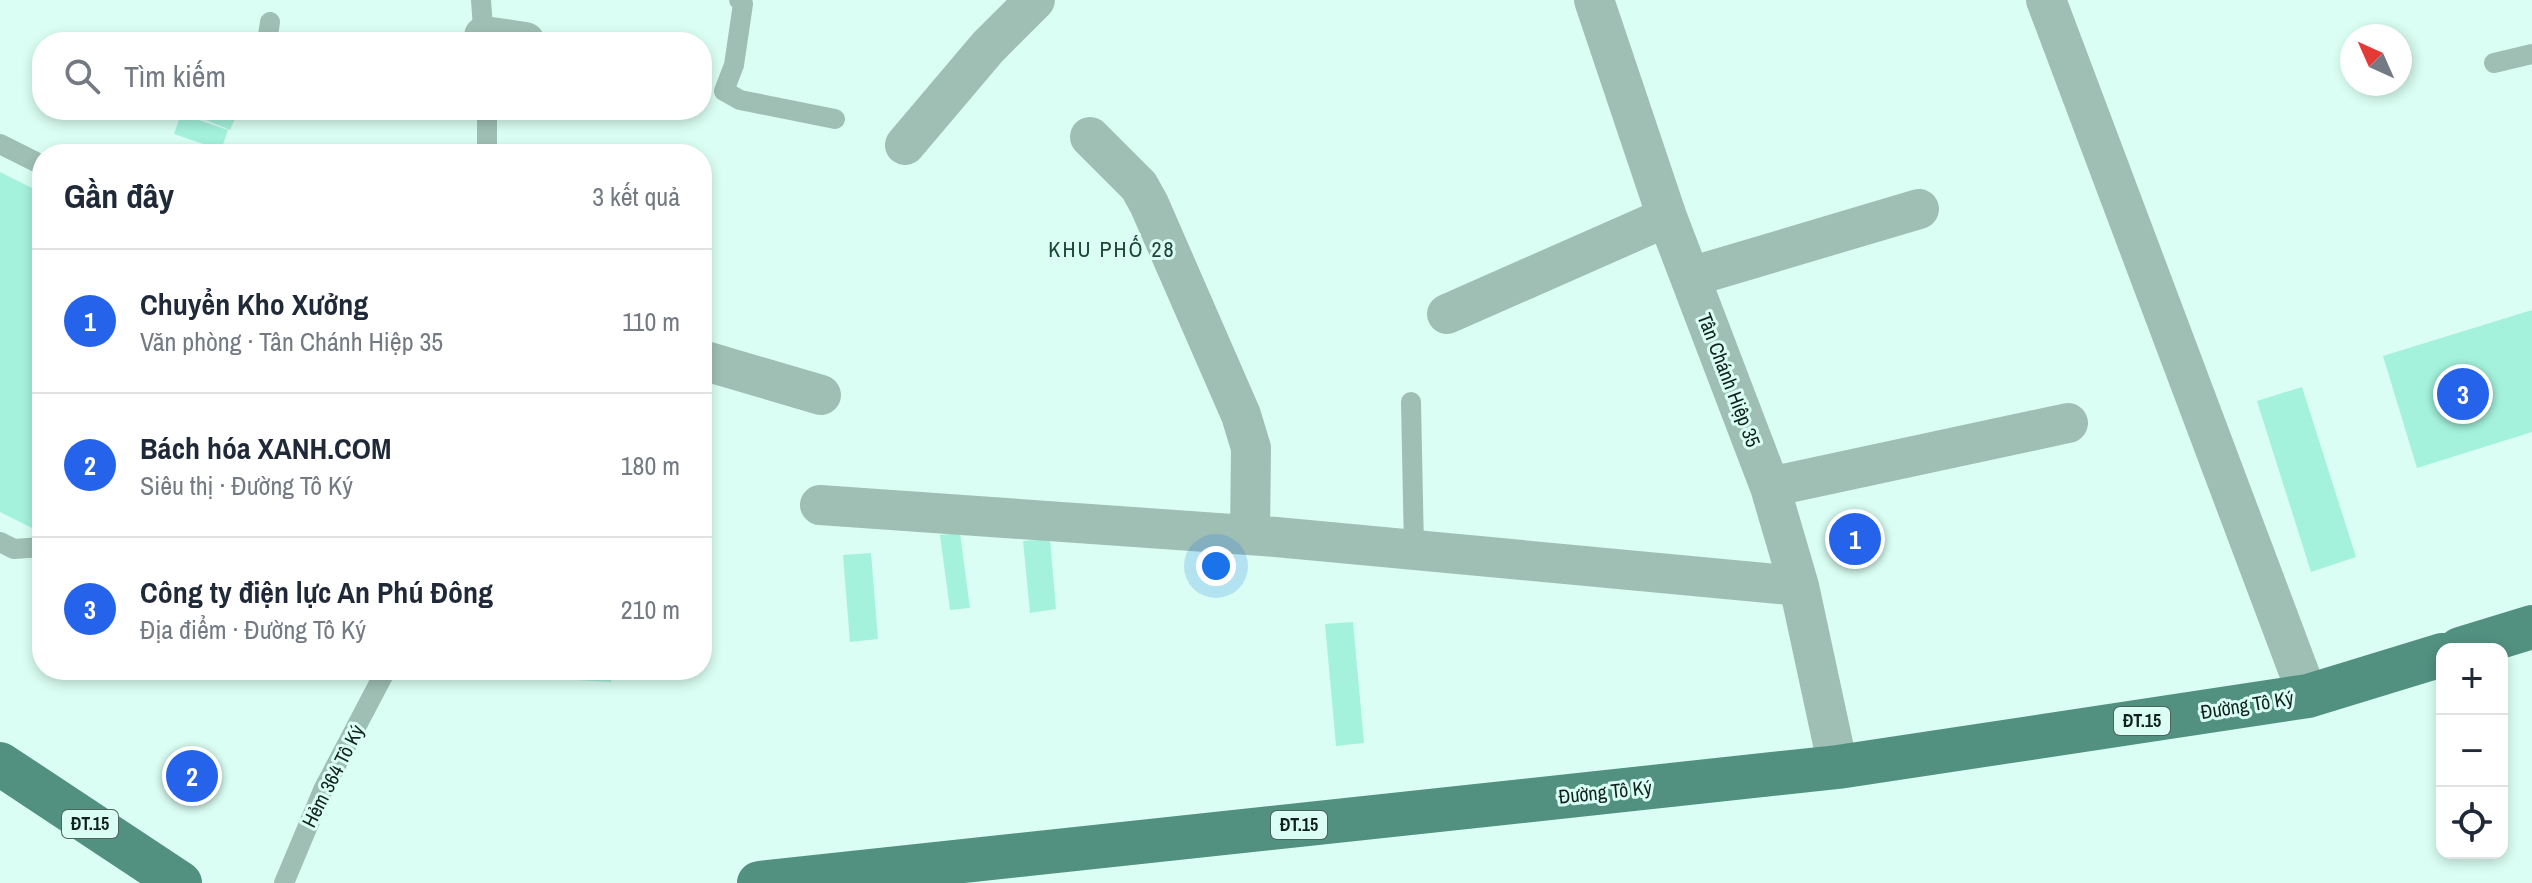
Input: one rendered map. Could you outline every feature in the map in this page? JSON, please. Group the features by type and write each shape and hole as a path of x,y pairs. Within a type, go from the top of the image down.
{"main road":[{"path":"2480,643 2532,627"},
{"name":"Đường Tô Ký","path":"759,883 1838,767 2308,696 2436,657"},
{"name":"ĐT.15","path":"0,764 180,883"}],"street":[{"name":"Tân Chánh Hiệp 35","path":"1594,0 1667,217 1770,487 1799,586 1838,767"},
{"path":"2046,0 2308,696"},
{"path":"905,145 1028,2"},
{"path":"1090,137 1139,186 1149,204 1241,415 1253,467 1250,535"},
{"path":"1690,277 1919,209"},
{"path":"1447,314 1667,217"},
{"path":"712,363 821,395"},
{"path":"1770,487 2068,423"},
{"path":"820,505 1250,535 1799,586"}],"lane":[{"path":"739,0 743,4 734,65 724,91 740,100 835,119"},
{"path":"2494,63 2532,54"},
{"path":"487,120 487,144"},
{"path":"0,144 32,160"},
{"path":"1411,402 1414,549"},
{"path":"0,542 14,549 32,548"},
{"name":"Hẻm 364 Tô Ký","path":"284,883 323,790 381,680"}],"building":[{"path":"179,120 199,120 228,130 223,144 203,144 174,134"},
{"path":"206,120 234,120 230,130"},
{"path":"0,172 32,188 32,528 0,512"},
{"path":"2532,310 2532,432 2417,468 2383,356"},
{"path":"2302,387 2356,557 2311,572 2257,401"},
{"path":"960,533 970,608 950,610 940,535"},
{"path":"1050,539 1056,609 1030,613 1023,541"},
{"path":"871,553 878,639 850,642 843,555"},
{"path":"1353,622 1364,743 1336,746 1325,624"}],"place":[{"name":"Công ty điện lực An Phú Đông","path":"2463,394"},
{"name":"Chuyển Kho Xưởng","path":"1855,539"},
{"name":"Bách hóa XANH.COM","path":"192,776"}],"district":[{"name":"KHU PHỐ 28","path":"1112,249"}]}
